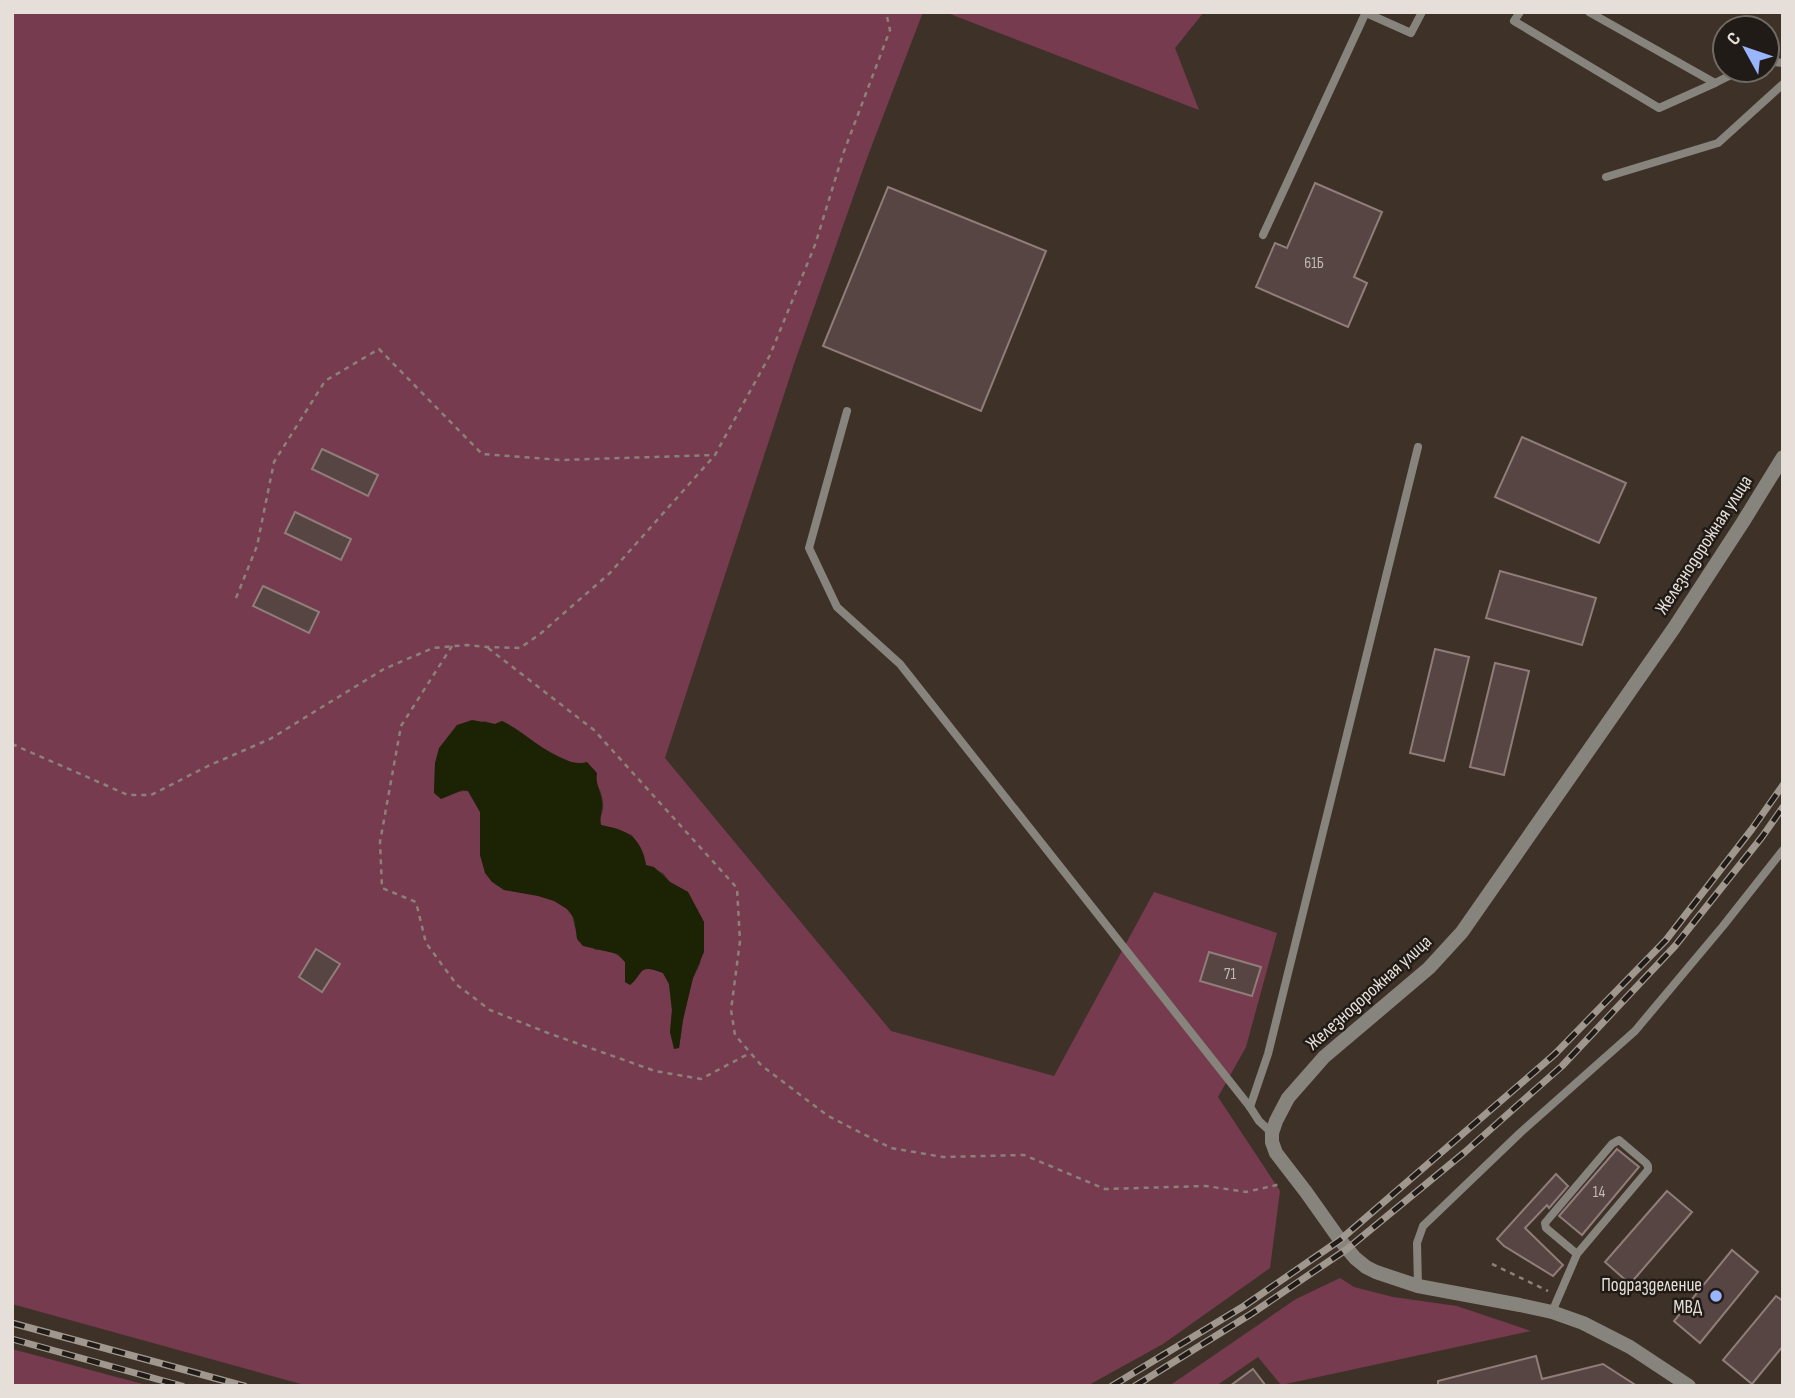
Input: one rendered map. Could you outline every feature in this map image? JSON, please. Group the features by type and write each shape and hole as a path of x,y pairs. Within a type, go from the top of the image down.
{"street":[{"name":"Железнодорожная улица","path":"1272,1133 1288,1098 1324,1057 1429,968 1462,932 1674,628 1783,457"},
{"path":"1272,1133 1276,1153 1340,1240 1366,1267 1418,1286 1552,1312 1583,1323 1630,1347 1689,1386"}],"lane":[{"path":"1263,235 1365,13 1410,33 1422,12"},
{"path":"1520,12 1514,21 1659,108 1713,84"},
{"path":"1589,12 1711,81"},
{"path":"1606,177 1718,143 1783,84"},
{"path":"847,411 809,548 838,607 900,664 1259,1121 1272,1133"},
{"path":"1250,1107 1268,1054 1418,447"},
{"path":"1418,1286 1417,1243 1420,1231 1427,1221 1520,1133 1635,1031 1783,850"},
{"path":"1552,1312 1577,1254 1648,1169 1646,1163 1619,1140 1612,1144 1545,1223 1546,1228 1577,1254"}],"path":[{"path":"12,744 128,795 151,796 208,766 270,739 384,669 433,648 467,645 520,648 540,634 610,573 715,455 770,355 815,245 843,154 890,30 886,12"},
{"path":"236,598 257,546 274,462 325,381 379,349 482,454 561,460 715,455"},
{"path":"452,646 401,726 380,842 382,888 416,902 426,943 457,985 490,1010 655,1070 701,1079 750,1053"},
{"path":"487,647 594,730 737,888 740,941 731,1010 735,1035 761,1065 828,1116 891,1148 943,1157 1024,1155 1105,1189 1206,1186 1246,1192 1297,1180"}],"shaded area":[{"path":"12,12 923,12 867,158 795,361 665,758 891,1031 1054,1076 1154,892 1277,933 1246,1047 1218,1097 1280,1191 1270,1268 1163,1344 1087,1386 308,1386 12,1304","holes":["484,721 495,724 502,721 508,724 588,774 602,796 601,825 632,835 644,855 646,865 663,873 670,882 688,892 704,922 700,964 693,978 679,1048 670,1032 672,1010 669,984 663,973 645,969 630,985 625,974 625,962 612,952 595,950 578,932 571,915 561,904 537,895 504,890 480,855 480,812 468,791 434,793 435,763"]},
{"path":"945,12 1204,12 1175,48 1199,110"},
{"path":"472,720 495,724 502,721 555,755 577,763 587,762 597,773 602,802 601,825 631,836 641,847 646,865 654,867 670,882 688,892 704,922 704,952 693,978 679,1048 674,1049 670,1032 672,1010 669,984 663,973 645,969 630,985 625,982 625,962 618,954 583,946 577,939 574,918 567,909 538,896 504,890 492,882 485,873 480,855 480,812 468,791 463,790 441,799 434,793 435,763 439,748 457,725"},
{"path":"1340,1278 1354,1287 1393,1297 1457,1306 1531,1331 1281,1385 1258,1357 1216,1386 1169,1386 1296,1299"},
{"path":"12,1349 150,1386 12,1386"}],"building":[{"path":"1315,183 1382,212 1354,277 1367,283 1348,327 1256,287 1275,243 1287,248"},
{"path":"888,187 1046,251 981,411 823,346"},
{"path":"1522,437 1626,483 1599,543 1495,497"},
{"path":"322,449 378,475 368,496 312,469"},
{"path":"295,512 351,539 341,560 285,533"},
{"path":"1500,571 1596,598 1582,645 1486,618"},
{"path":"263,586 319,612 309,633 253,606"},
{"path":"1435,649 1469,657 1444,761 1410,753"},
{"path":"1495,663 1529,671 1504,775 1470,767"},
{"path":"316,949 340,964 322,992 299,977"},
{"path":"1209,952 1261,967 1252,996 1200,981"},
{"path":"1617,1149 1639,1167 1582,1235 1559,1216"},
{"path":"1556,1174 1568,1186 1549,1208 1547,1205 1525,1228 1563,1265 1553,1276 1497,1239"},
{"name":"Подразделение МВД","path":"1667,1191 1692,1212 1630,1284 1605,1262"},
{"name":"Подразделение МВД","path":"1732,1250 1758,1272 1700,1343 1674,1321"},
{"name":"Подразделение МВД","path":"1776,1296 1783,1301 1783,1346 1752,1384 1723,1360"},
{"path":"1536,1356 1542,1379 1603,1364 1637,1386 1438,1386 1438,1381"},
{"path":"1253,1369 1266,1386 1230,1386"}],"railway":[{"path":"1112,1386 1244,1306 1340,1240 1555,1054 1666,940 1783,785"},
{"path":"1135,1386 1251,1314 1347,1249 1465,1152 1562,1066 1675,946 1783,807"},
{"path":"12,1323 244,1386"},
{"path":"12,1339 182,1386"}],"place":[{"name":"Подразделение МВД","path":"1716,1296"}]}
